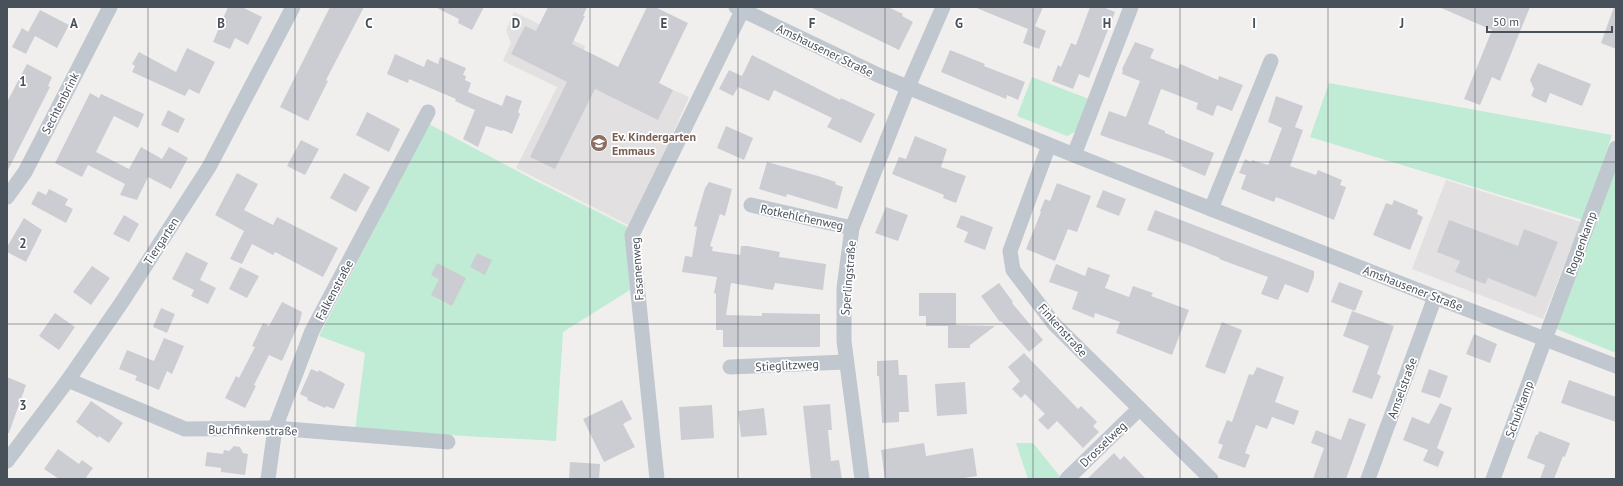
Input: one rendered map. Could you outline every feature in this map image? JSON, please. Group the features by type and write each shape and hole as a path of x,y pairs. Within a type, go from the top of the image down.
{"street":[{"name":"Sechtenbrink","path":"7,197 25,172 110,7"},
{"name":"Tiergarten","path":"7,462 68,380 122,302 208,167 293,7"},
{"path":"908,87 943,7"},
{"path":"1074,155 1131,7"},
{"name":"Amshausener Straße","path":"741,8 878,75 1074,155 1435,297 1616,366"},
{"name":"Fasanenweg","path":"657,479 632,235 741,8"},
{"path":"1211,209 1271,61"},
{"name":"Sperlingstraße","path":"862,479 845,362 844,288 852,228 908,87"},
{"name":"Falkenstraße","path":"268,479 275,428 312,331 428,112"},
{"name":"Finkenstraße","path":"1050,145 1010,251 1013,270 1054,324 1211,479"},
{"name":"Roggenkamp","path":"1545,338 1616,148"},
{"name":"Rotkehlchenweg","path":"751,206 852,228"},
{"name":"Amselstraße","path":"1368,479 1435,297"},
{"name":"Schuhkamp","path":"1493,479 1545,338"},
{"name":"Stieglitzweg","path":"730,367 845,362"},
{"name":"Buchfinkenstraße","path":"68,380 185,429 275,428 448,442"},
{"name":"Drosselweg","path":"1067,479 1139,409"}],"shaded area":[{"name":"Ev. Kindergarten Emmaus","path":"514,12 585,46 584,50 609,62 595,89 659,118 673,90 689,97 632,227 516,168 557,87 503,61 511,43 506,30"},
{"path":"1446,180 1581,222 1543,319 1412,269"}],"green space":[{"path":"1032,77 1089,99 1077,131 1067,136 1017,116"},
{"path":"1329,83 1612,135 1583,220 1310,137"},
{"path":"429,124 536,181 630,228 630,290 563,332 556,441 355,430 365,353 319,336"},
{"path":"1616,165 1616,353 1554,328"},
{"path":"1016,443 1033,443 1062,479 1028,479"}],"building":[{"path":"228,7 242,7 262,17 248,45 235,38 230,49 213,42"},
{"path":"330,7 364,7 326,80 328,81 308,121 280,107"},
{"path":"435,7 484,7 472,30 458,23 459,19"},
{"path":"548,7 587,7 583,16 585,16 572,44 618,67 647,7 655,7 688,23 659,83 673,90 658,120 595,89 555,169 530,157 567,82 511,54 525,26 536,31"},
{"path":"810,7 888,7 903,14 902,16 913,22 899,50"},
{"path":"974,7 1043,7 1035,26 1046,31 1039,49 1023,43 1028,29"},
{"path":"1090,7 1103,7 1115,12 1089,78 1079,74 1073,89 1052,81 1058,65 1061,67 1071,43 1076,45"},
{"path":"1439,7 1530,7 1500,81 1492,77 1480,105 1464,99 1492,30"},
{"path":"1614,7 1616,7 1616,49 1601,43"},
{"path":"40,10 69,25 57,48 35,36 26,54 12,47 22,28 28,32"},
{"path":"1135,42 1154,49 1150,58 1178,69 1180,64 1218,80 1219,76 1243,85 1232,111 1217,105 1213,116 1196,109 1198,103 1161,89 1148,124 1165,131 1165,133 1214,153 1205,176 1181,166 1182,164 1100,135 1109,111 1126,117 1140,81 1122,74 1122,69"},
{"path":"187,48 215,62 199,94 189,89 185,96 132,72 135,66 132,64 139,52 176,72"},
{"path":"950,50 985,64 984,66 1025,82 1018,100 1007,95 1006,99 941,72"},
{"path":"395,54 424,67 427,59 438,64 440,57 466,68 463,75 466,76 465,80 471,83 468,92 502,106 506,95 522,101 518,112 520,114 512,134 486,126 478,147 463,139 475,110 455,101 456,99 409,79 408,83 387,74"},
{"path":"752,55 840,100 841,98 875,114 861,143 827,127 832,118 774,90 769,101 738,87 733,96 719,89 729,70 742,76"},
{"path":"1538,63 1591,84 1582,106 1550,93 1546,103 1531,96 1534,89 1530,80"},
{"path":"27,64 52,77 48,86 50,87 7,172 7,102"},
{"path":"90,93 99,98 101,94 144,114 138,128 114,116 96,152 129,169 141,147 162,159 169,147 188,158 171,189 148,177 137,200 120,195 125,184 88,165 82,177 55,163"},
{"path":"1276,96 1303,106 1295,127 1303,130 1290,166 1316,175 1318,170 1342,180 1340,185 1346,187 1334,220 1276,197 1274,202 1241,189 1246,175 1239,173 1245,159 1251,162 1252,160 1268,165 1282,128 1268,122"},
{"path":"168,110 185,119 178,133 161,125"},
{"path":"367,112 400,129 389,152 356,135"},
{"path":"726,126 753,138 744,160 717,148"},
{"path":"915,136 947,149 941,167 966,176 956,203 943,198 944,195 892,174 899,157 906,159"},
{"path":"301,140 319,149 305,175 287,166"},
{"path":"767,162 836,182 835,184 843,187 837,209 787,194 786,197 759,189"},
{"path":"237,173 258,184 244,210 273,225 277,217 338,248 323,277 275,252 273,255 252,244 242,264 230,259 244,231 215,215"},
{"path":"344,173 370,187 356,212 330,198"},
{"path":"709,182 732,189 725,216 720,214 710,246 713,247 712,251 740,255 741,246 747,246 780,252 779,257 826,264 823,290 775,283 773,290 731,283 726,315 762,316 762,313 820,314 820,347 723,347 723,330 716,330 716,294 714,293 717,277 682,272 685,256 692,257 697,227 694,226 705,188"},
{"path":"1057,183 1091,196 1077,232 1068,229 1055,261 1026,249 1045,199 1050,201"},
{"path":"49,189 68,199 65,205 73,209 66,223 31,204 38,191 46,195"},
{"path":"1103,190 1126,199 1119,216 1096,207"},
{"path":"1394,200 1418,210 1417,214 1423,217 1410,250 1373,235 1386,203 1392,205"},
{"path":"886,207 908,215 898,241 875,233"},
{"path":"1155,210 1314,271 1314,277 1308,293 1285,284 1278,300 1261,294 1268,277 1147,230"},
{"path":"124,215 139,224 129,242 113,234"},
{"path":"961,215 993,227 985,250 964,242 968,232 956,227"},
{"path":"24,218 42,230 26,262 7,252 7,247"},
{"path":"1449,220 1518,246 1524,229 1558,242 1536,297 1488,278 1485,284 1455,272 1460,261 1437,252"},
{"path":"186,252 208,263 200,280 216,288 208,304 191,296 194,290 172,279"},
{"path":"477,253 492,260 485,275 470,267"},
{"path":"437,263 466,278 452,306 431,295 439,279 431,275"},
{"path":"1056,264 1085,276 1088,267 1110,275 1105,288 1129,297 1133,286 1153,293 1151,296 1189,310 1172,355 1116,333 1120,322 1095,313 1094,318 1072,309 1078,292 1049,282"},
{"path":"92,266 110,278 91,305 73,292"},
{"path":"240,267 259,276 247,298 229,289"},
{"path":"1339,282 1363,291 1355,311 1331,302"},
{"path":"999,283 1013,302 1012,303 1043,340 1029,352 1001,321 1000,322 981,296"},
{"path":"919,293 956,293 956,325 995,326 970,345 970,348 948,348 948,326 926,326 926,316 919,316"},
{"path":"282,302 302,312 300,321 282,361 269,355 254,385 256,386 245,408 225,398 236,376 239,378 255,347 252,346 263,323 269,326"},
{"path":"161,308 175,314 167,333 153,327"},
{"path":"1352,311 1394,326 1377,374 1381,376 1372,399 1352,392 1369,346 1343,336"},
{"path":"55,313 75,327 59,350 39,336"},
{"path":"1222,322 1242,330 1225,374 1205,367"},
{"path":"1474,334 1497,344 1490,363 1466,354"},
{"path":"164,338 184,346 172,374 167,371 159,390 135,380 137,376 119,369 127,350 154,361"},
{"path":"1024,353 1078,409 1081,406 1097,422 1093,426 1099,432 1083,448 1057,421 1048,430 1038,420 1045,414 1025,394 1021,398 1012,389 1020,381 1008,367"},
{"path":"898,360 899,375 907,375 909,412 899,412 899,422 882,423 879,376 877,376 877,361"},
{"path":"1257,367 1284,377 1275,402 1299,411 1294,425 1272,417 1267,429 1256,425 1245,453 1250,455 1245,468 1218,458 1223,445 1218,443 1227,420 1232,422 1249,374 1253,375"},
{"path":"311,369 318,372 319,370 345,384 334,409 326,406 325,408 307,400 308,398 300,394"},
{"path":"1429,369 1448,376 1440,398 1421,392"},
{"path":"7,377 26,385 9,433 7,433"},
{"path":"1569,380 1616,397 1616,422 1561,403"},
{"path":"965,382 967,414 937,416 935,384"},
{"path":"622,400 632,419 623,424 635,447 604,462 583,419"},
{"path":"91,401 123,423 109,443 99,436 98,438 76,422"},
{"path":"1440,403 1452,408 1437,448 1444,452 1438,467 1423,461 1428,450 1403,440 1412,417 1429,424"},
{"path":"830,404 832,430 828,430 831,461 839,460 842,479 811,479 803,406"},
{"path":"712,405 714,438 681,440 679,407"},
{"path":"764,408 767,435 741,437 738,411"},
{"path":"1349,418 1366,424 1346,479 1313,479 1324,448 1311,443 1316,430 1341,440"},
{"path":"1539,431 1570,443 1554,479 1540,479 1545,465 1527,458"},
{"path":"924,443 926,456 973,448 977,476 957,479 885,479 881,450"},
{"path":"234,446 240,447 243,453 248,454 245,475 221,472 221,468 205,466 207,452 223,454 224,450 229,451"},
{"path":"58,449 79,464 82,460 93,468 85,479 59,479 44,469"},
{"path":"1114,453 1120,460 1124,456 1146,479 1087,479"},
{"path":"570,462 600,464 599,479 569,479"}],"place":[{"name":"Ev. Kindergarten Emmaus","path":"599,143"}]}
